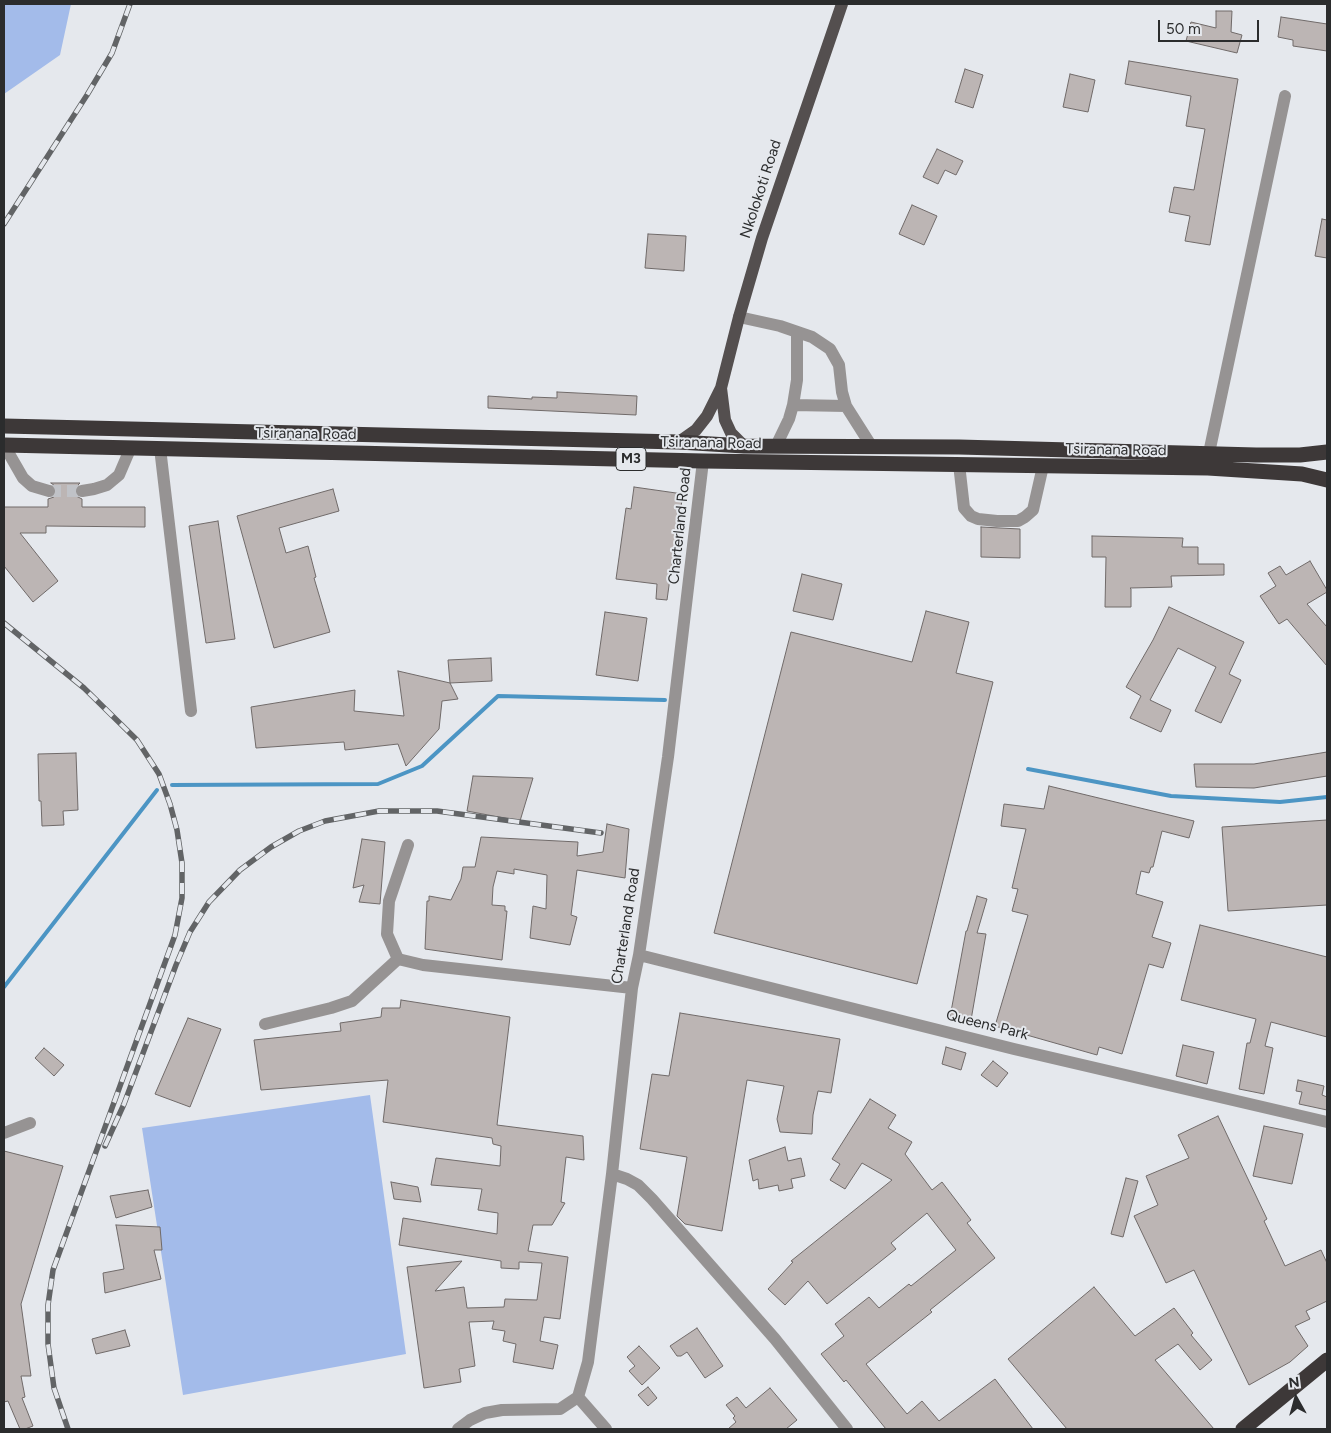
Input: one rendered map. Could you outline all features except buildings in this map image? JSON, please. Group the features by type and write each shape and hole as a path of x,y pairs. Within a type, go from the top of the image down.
{"highway":[{"name":"Tsiranana Road","path":"4,426 679,442 744,446 1300,455 1327,452"},
{"name":"Tsiranana Road","path":"4,445 704,461 1208,468 1302,474 1327,480"},
{"path":"1243,1429 1327,1360"}],"main road":[{"name":"Nkolokoti Road","path":"679,442 696,430 722,388 739,317 762,238 842,4"},
{"name":"Nkolokoti Road","path":"722,388 725,420 731,433 744,446"}],"street":[{"path":"1210,453 1285,96"},
{"path":"739,317 780,326 812,337 830,348 840,365 842,392 846,406 872,447"},
{"path":"776,446 789,419 793,405 797,380 797,332"},
{"path":"793,405 846,406"},
{"path":"4,445 23,478 32,486 48,491"},
{"path":"82,491 107,485 119,475 131,447"},
{"path":"160,448 191,712"},
{"name":"Charterland Road","path":"578,1396 588,1362 612,1174 632,988 639,955 668,757 704,461"},
{"path":"959,464 964,508 971,516 978,519 997,521 1018,521 1025,518 1033,510 1043,466"},
{"path":"398,959 387,934 389,902 408,845"},
{"name":"Queens Park","path":"639,955 1014,1049 1327,1122"},
{"path":"398,959 423,964 632,988"},
{"path":"264,1024 331,1008 352,1000 398,959"},
{"path":"4,1133 30,1123"},
{"path":"612,1174 638,1185 652,1199 775,1339 846,1429"},
{"path":"458,1429 470,1420 485,1413 502,1410 560,1409 578,1396 606,1429"}],"shaded area":[{"path":"4,4 71,4 60,55 4,94"},
{"path":"370,1095 406,1354 183,1395 142,1128"}],"waterway":[{"path":"172,785 378,784 422,766 498,696 665,700"},
{"path":"1028,769 1171,796 1280,802 1327,797"},
{"path":"4,987 157,790"}],"tunnel":[{"path":"49,491 82,491"}],"railway":[{"path":"4,224 112,53 130,4"},
{"path":"4,623 84,688 137,740 159,774 170,804 177,830 182,863 182,898 175,935 53,1270 48,1305 48,1344 54,1388 68,1429"},
{"path":"105,1146 124,1104 190,932 209,902 240,870 271,847 299,831 325,821 379,811 437,811 601,833"}]}
